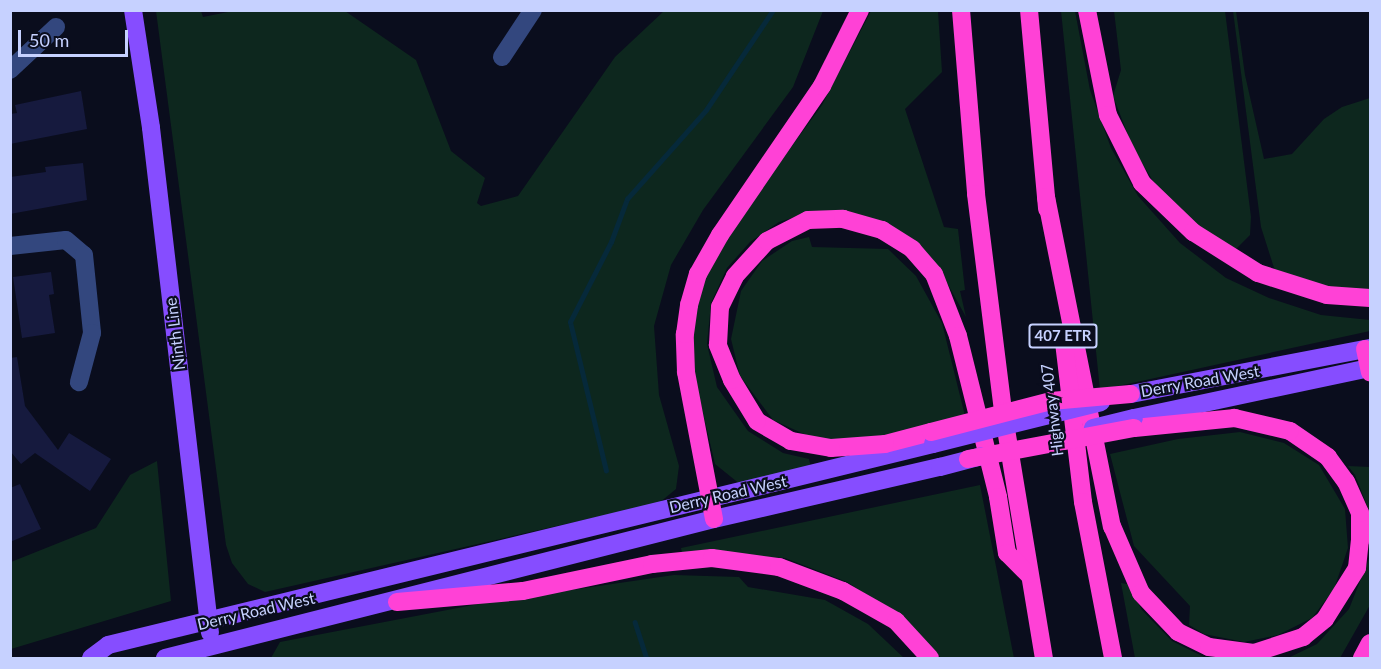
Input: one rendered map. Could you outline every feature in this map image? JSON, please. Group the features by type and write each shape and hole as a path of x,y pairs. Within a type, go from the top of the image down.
{"highway":[{"path":"714,519 685,344 689,305 698,274 720,235 822,86 860,10"},
{"path":"961,10 977,205 1002,411 1044,658"},
{"name":"Highway 407","path":"1029,10 1046,197 1083,502 1113,658"},
{"path":"1087,10 1108,115 1142,183 1193,232 1258,273 1327,295 1371,298"},
{"path":"968,459 1016,453 1134,423 1235,418 1290,431 1328,457 1346,482 1360,513 1358,568 1325,619 1303,637 1254,653 1209,647 1178,632 1142,594 1112,526 1046,197"},
{"path":"1028,574 1007,553 998,497 958,336 934,274 912,249 882,230 843,219 808,220 767,241 735,276 719,316 718,345 732,380 757,421 791,441 831,448 932,438 1052,401 1131,394"},
{"path":"1368,348 1370,369"},
{"path":"397,603 523,591 652,564 712,558 779,567 843,591 896,621 930,658"},
{"path":"1362,658 1371,643"}],"main road":[{"name":"Ninth Line","path":"133,10 151,128 213,652"},
{"name":"Derry Road West","path":"1131,394 1368,348"},
{"name":"Derry Road West","path":"1134,423 1370,369"},
{"name":"Derry Road West","path":"91,658 108,645 209,623 709,499 932,438"},
{"name":"Derry Road West","path":"165,658 213,652 714,519 968,459"}],"street":[{"path":"502,57 533,10"},
{"path":"10,70 56,27"},
{"path":"10,246 66,240 84,255 92,333 79,382"}],"green space":[{"path":"156,11 201,11 203,17 233,11 345,11 416,60 451,151 485,178 477,203 481,206 518,196 615,57 664,11 823,11 793,87 703,210 671,265 654,326 659,395 679,466 676,489 659,503 265,592 248,584 232,563 226,545"},
{"path":"871,11 938,11 942,72 905,109 944,227 958,229 965,290 960,291 966,317 941,272 916,243 808,213 779,222 750,242 727,268 711,303 707,344 717,387 748,431 783,453 809,459 811,468 741,485 715,464 693,371 694,316 707,274 726,236 822,105"},
{"path":"1061,11 1075,11 1090,90 1111,148 1138,196 1180,243 1226,278 1269,298 1321,315 1370,320 1370,331 1100,390"},
{"path":"1114,11 1225,11 1251,217 1250,235 1231,254 1159,191 1133,148 1113,96 1121,70"},
{"path":"1233,11 1236,11 1245,75 1264,159 1292,154 1324,119 1342,107 1370,98 1370,292 1334,291 1275,271 1261,227"},
{"path":"809,237 812,247 888,249 916,276 942,323 966,420 874,441 815,439 773,420 740,376 731,339 741,291 762,261 792,241"},
{"path":"1240,432 1284,443 1319,465 1345,509 1348,548 1334,589 1312,618 1278,635 1244,642 1204,634 1189,625 1190,606 1134,546 1110,454 1178,439"},
{"path":"157,461 171,601 11,649 11,562 96,528 130,475"},
{"path":"1348,466 1370,467 1370,513 1355,475"},
{"path":"980,485 1014,658 941,658 902,617 847,582 785,558 682,553 681,548"},
{"path":"1370,556 1370,605 1340,658 1288,658 1317,644 1349,609"},
{"path":"674,575 739,577 748,587 825,600 868,624 904,658 271,658 280,642 489,602"},
{"path":"1121,583 1127,584 1142,610 1172,641 1206,658 1135,658"}],"building":[{"path":"81,91 87,129 10,144 10,114 17,113 15,105"},
{"path":"83,163 87,200 10,214 10,177 46,172 45,167"},
{"path":"51,272 54,294 49,295 55,333 22,338 13,277"},
{"path":"17,357 25,406 58,450 69,433 111,459 90,491 35,453 21,464 10,451 10,358"},
{"path":"20,484 41,529 10,542 10,488"}],"waterway":[{"path":"606,471 570,322 611,242 627,199 706,110 773,10"},
{"path":"635,622 647,658"}]}
